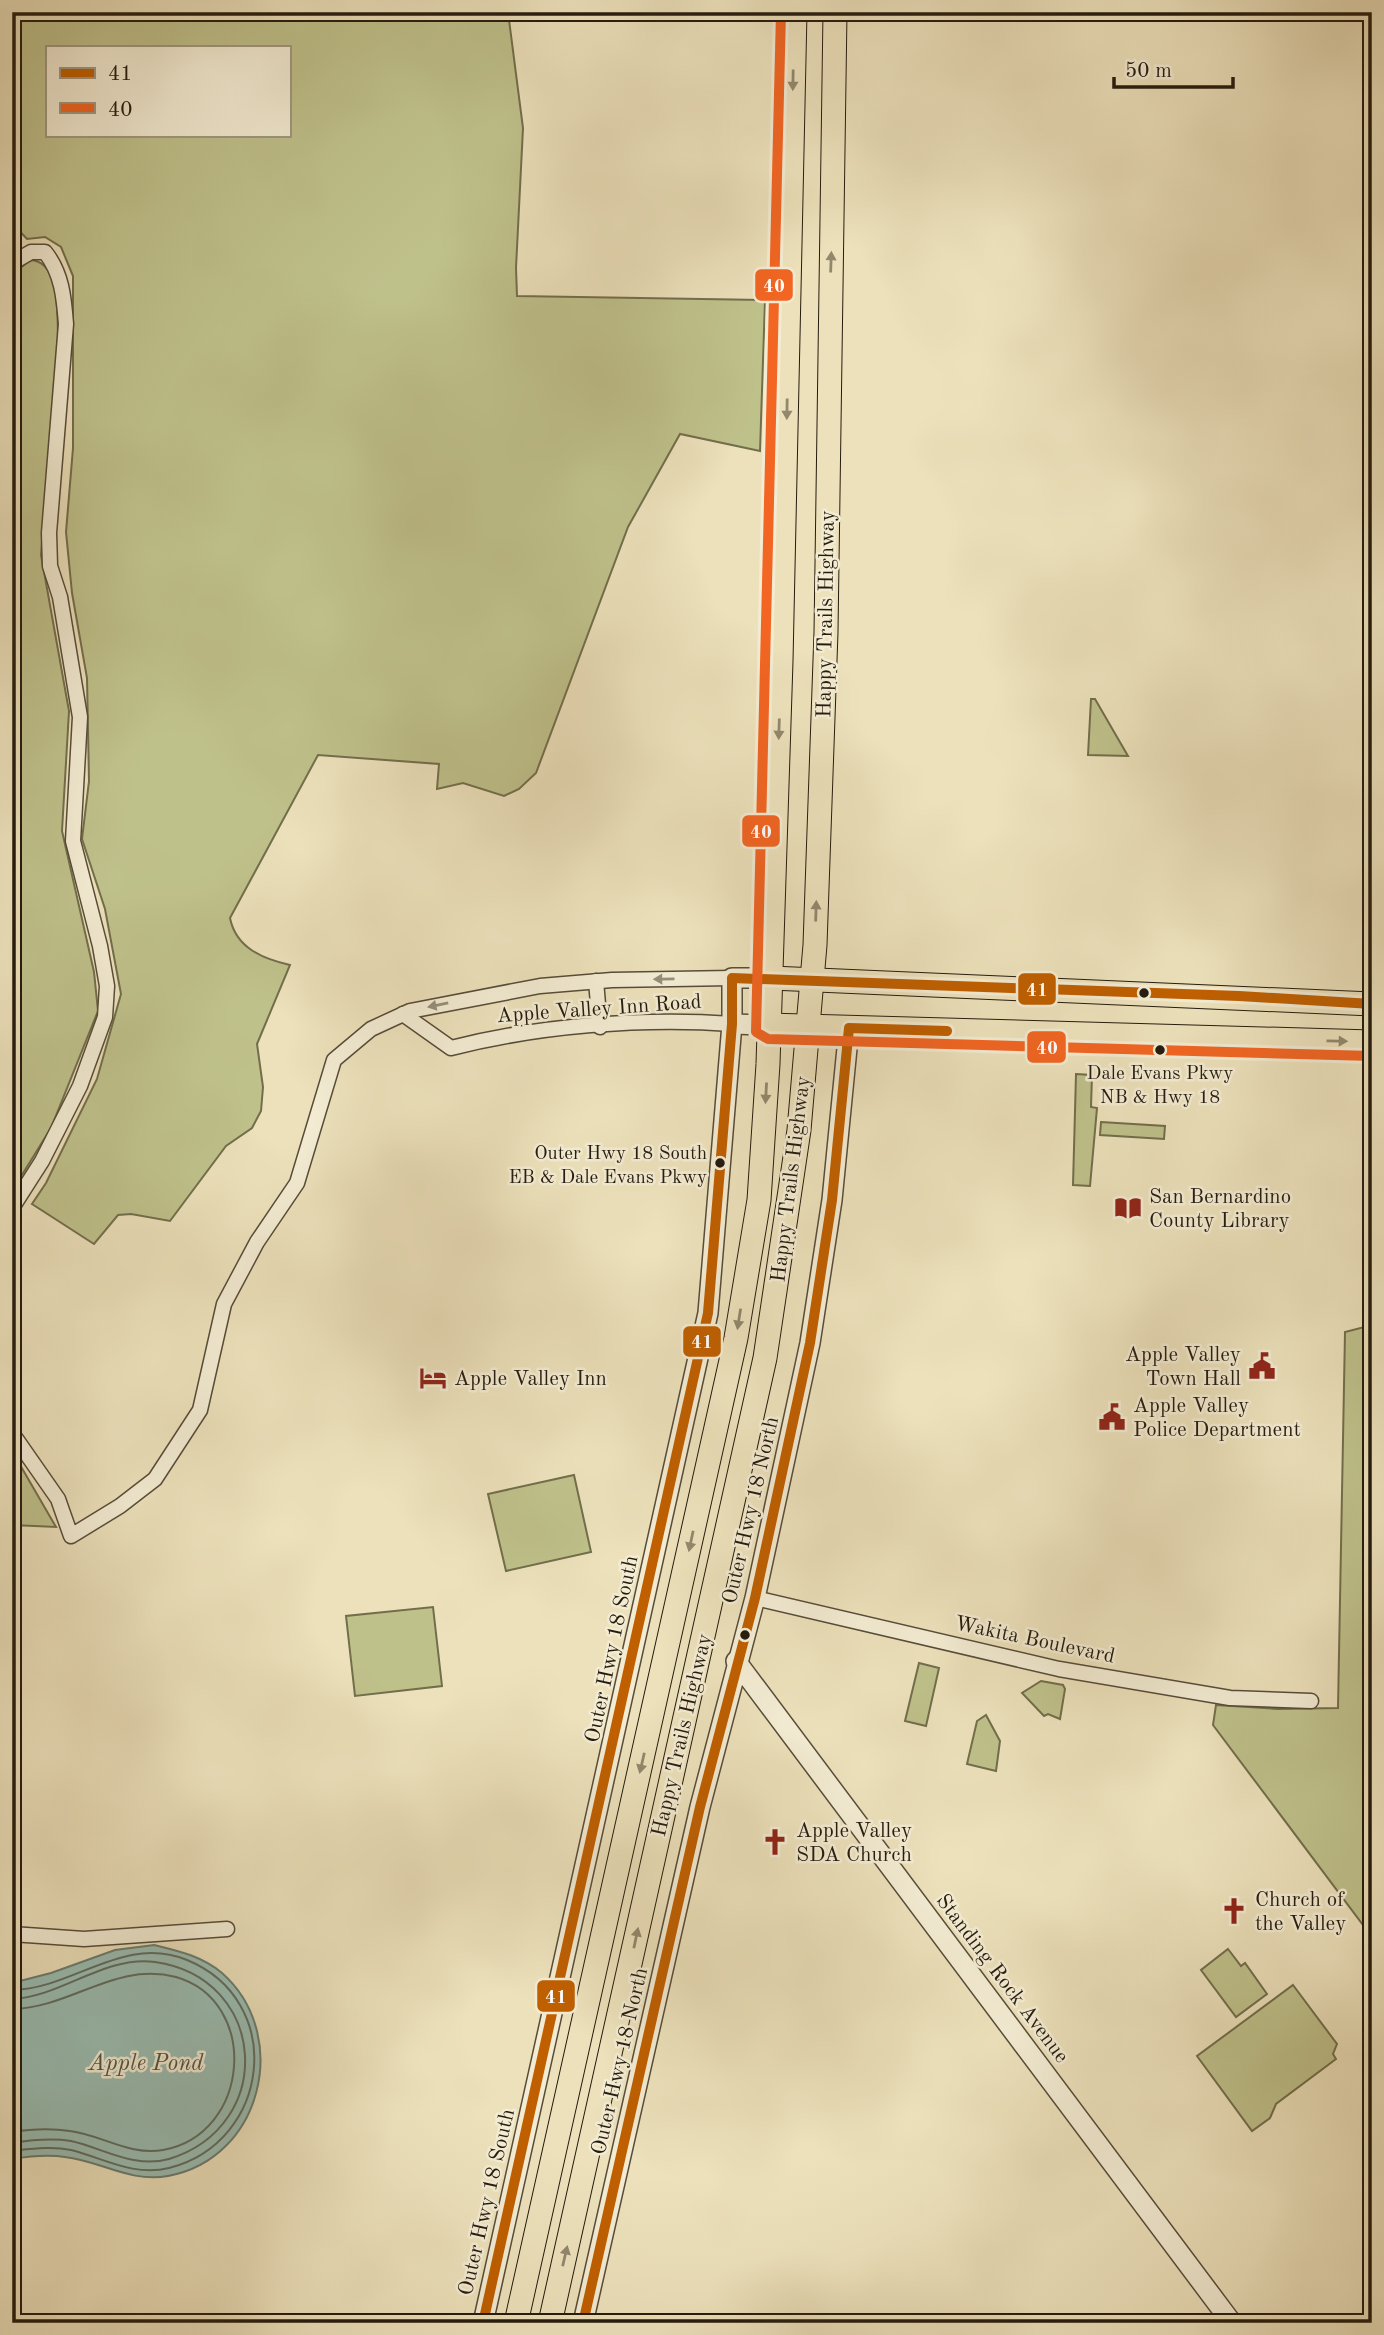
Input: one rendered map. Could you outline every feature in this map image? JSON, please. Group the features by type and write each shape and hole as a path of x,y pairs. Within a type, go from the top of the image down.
{"main road":[{"name":"Happy Trails Highway","path":"516,2323 736,1338 758,1200 771,978 795,12"},
{"name":"Happy Trails Highway","path":"550,2323 765,1358 799,1130 813,979 826,632 835,12"},
{"path":"771,978 1372,1004"},
{"path":"768,1025 1372,1042"}],"street":[{"path":"12,263 31,252 45,252 54,263 63,291 66,324 49,533 50,566 60,597 80,717 73,841 86,884 107,986 106,1017 80,1086 42,1161 12,1208"},
{"name":"Outer Hwy 18 South","path":"482,2323 708,1313 732,1024 732,978"},
{"name":"Apple Valley Inn Road","path":"12,1433 58,1499 71,1536 90,1526 155,1479 200,1410 224,1304 257,1242 296,1183 334,1060 371,1029 403,1014 471,997 596,981 771,978"},
{"path":"596,981 600,1027"},
{"name":"Apple Valley Inn Road","path":"403,1014 451,1048 507,1034 600,1027 768,1025"},
{"name":"Outer Hwy 18 North","path":"583,2323 700,1807 736,1661 755,1598 810,1343 832,1200 849,1028"},
{"name":"Wakita Boulevard","path":"755,1598 1059,1669 1230,1698 1311,1701"},
{"name":"Standing Rock Avenue","path":"736,1661 1232,2323"},
{"path":"12,1934 84,1939 228,1929"}],"green space":[{"path":"12,12 508,12 523,128 517,296 765,300 760,451 680,434 628,527 536,773 519,789 504,796 463,783 437,789 439,764 318,755 230,918 238,937 252,950 290,965 257,1044 263,1087 261,1111 252,1128 226,1146 170,1221 131,1214 118,1215 94,1244 32,1204 46,1183 97,1079 121,994 105,909 82,839 89,781 87,678 72,593 66,532 73,448 73,276 61,247 45,237 27,239 12,223"},
{"path":"30,260 47,269 57,303 58,337 41,555 69,711 62,831 94,972 98,1011 51,1128 12,1191 12,275"},
{"path":"1091,699 1095,699 1128,756 1088,755"},
{"path":"1076,1074 1092,1075 1091,1107 1097,1108 1090,1186 1073,1185"},
{"path":"1101,1122 1165,1126 1164,1139 1100,1135"},
{"path":"1372,1325 1372,1937 1213,1725 1216,1705 1278,1709 1338,1708 1345,1332"},
{"path":"12,1451 56,1527 12,1525"},
{"path":"574,1475 591,1552 506,1571 488,1494"},
{"path":"433,1607 442,1686 355,1696 346,1616"},
{"path":"919,1663 939,1668 926,1726 905,1721"},
{"path":"1041,1681 1063,1685 1065,1689 1060,1719 1048,1714 1044,1716 1022,1693"},
{"path":"986,1715 1000,1741 996,1771 967,1764 977,1721"},
{"path":"1228,1949 1241,1966 1245,1963 1267,1994 1236,2017 1201,1970"},
{"path":"1293,1985 1337,2044 1333,2054 1336,2059 1276,2104 1270,2118 1252,2131 1197,2056"}],"water":[{"name":"Apple Pond","path":"154,1945 206,1962 222,1973 244,1999 256,2028 260,2060 256,2091 245,2121 226,2146 200,2165 168,2176 141,2177 58,2156 12,2159 12,1983 51,1973 115,1950"}],"transit line":[{"name":"40","path":"781,12 756,1032 768,1039 1372,1056"},
{"name":"41","path":"483,2323 708,1313 732,1024 732,978 1239,996 1372,1004"},
{"name":"41","path":"583,2323 700,1807 755,1598 810,1343 832,1200 849,1028 947,1031"}],"place":[{"name":"Dale Evans Pkwy NB & Hwy 18","path":"1160,1050"},
{"name":"Outer Hwy 18 South EB & Dale Evans Pkwy","path":"720,1163"},
{"name":"San Bernardino County Library","path":"1128,1208"},
{"name":"Apple Valley Town Hall","path":"1262,1366"},
{"name":"Apple Valley Inn","path":"433,1378"},
{"name":"Apple Valley Police Department","path":"1112,1417"},
{"name":"Apple Valley SDA Church","path":"775,1842"},
{"name":"Church of the Valley","path":"1234,1911"}]}
